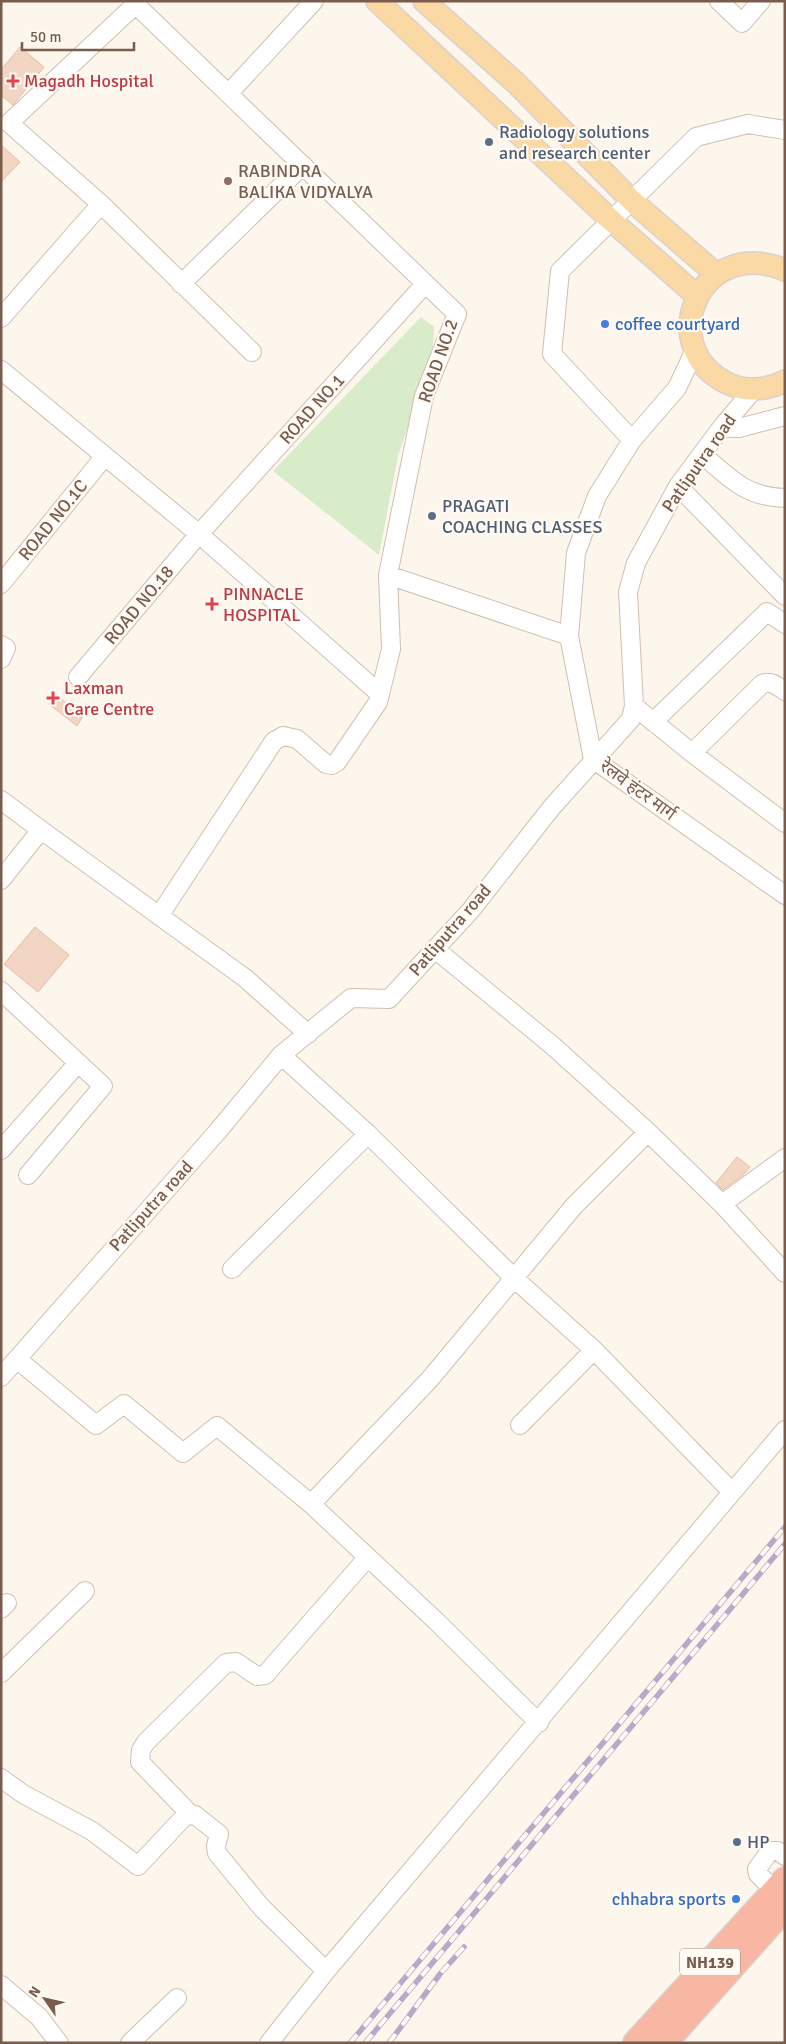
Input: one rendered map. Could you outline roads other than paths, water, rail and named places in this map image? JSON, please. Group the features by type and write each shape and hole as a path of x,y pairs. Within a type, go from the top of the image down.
{"highway":[{"name":"NH139","path":"636,2043 782,1893"},
{"name":"NH139","path":"664,2043 782,1893"}],"main road":[{"path":"377,1 612,221 698,296"},
{"path":"424,1 516,83 632,201 716,274"},
{"path":"423,44 446,20"},
{"path":"785,270 771,264 752,262 733,265 716,274 698,296 691,313 691,332 695,350 705,366 718,379 735,387 754,390 769,388 785,381"}],"street":[{"path":"228,94 314,1"},
{"path":"719,1 742,23 761,1"},
{"path":"133,3 5,120 101,204 252,352"},
{"name":"ROAD NO.2","path":"133,3 457,314 424,396 388,575"},
{"path":"695,350 677,388 632,440 552,354 560,271 696,137 748,124 785,130"},
{"path":"182,284 302,166"},
{"path":"1,318 101,204"},
{"name":"ROAD NO.1","path":"199,534 425,284"},
{"path":"5,380 105,456 199,534 380,694"},
{"path":"754,390 755,411 761,422"},
{"name":"Patliputra road","path":"1,1377 218,1132 281,1054 351,998 389,999 471,910 552,807 580,777 593,758 631,719 634,706 628,592 636,563 678,486 722,427 754,390"},
{"path":"722,427 739,428 785,416"},
{"name":"रेलवे हंटर मार्ग","path":"632,440 597,496 576,554 569,636 593,758 785,894"},
{"path":"702,454 746,490 758,495 785,498"},
{"name":"ROAD NO.1C","path":"1,584 105,456"},
{"path":"678,486 785,596"},
{"name":"ROAD NO.18","path":"78,677 199,534"},
{"path":"159,916 274,742 283,736 297,739 326,764 332,765 337,762 378,702 391,649 388,575 569,636"},
{"path":"654,722 766,612 785,624"},
{"path":"1,644 6,648 1,659"},
{"path":"692,753 762,684 769,682 785,691"},
{"path":"634,706 692,753 785,823"},
{"path":"1,800 245,978 308,1034"},
{"path":"1,880 41,830"},
{"path":"435,949 553,1046 648,1132 722,1204 785,1273"},
{"path":"1,991 103,1086 28,1175"},
{"path":"281,1054 368,1134 515,1279 594,1350 732,1492"},
{"path":"1,1150 78,1063"},
{"path":"311,1504 430,1379 574,1206 648,1132"},
{"path":"232,1269 368,1134"},
{"path":"722,1204 785,1158"},
{"path":"520,1425 594,1350"},
{"path":"17,1359 96,1425 124,1404 183,1453 217,1426 311,1504 539,1722"},
{"path":"269,2043 326,1971 785,1430"},
{"path":"326,1971 262,1908 218,1853 216,1846 219,1834 205,1821 190,1814 140,1762 140,1750 226,1663 236,1662 258,1676 266,1675 368,1557"},
{"path":"1,1673 85,1591"},
{"path":"1,1778 22,1794 92,1832 138,1866 185,1816 190,1814"},
{"path":"782,1893 758,1874 757,1869 770,1851 778,1851 785,1856"},
{"path":"1,1985 39,2017 59,2043"},
{"path":"130,2043 177,1998"}],"railway":[{"path":"350,2043 785,1527"},
{"path":"365,2043 785,1544"},
{"path":"389,2043 440,1974 464,1947"}],"place":[{"name":"Magadh Hospital","path":"13,81"},
{"name":"Radiology solutions and research center","path":"489,142"},
{"name":"RABINDRA BALIKA VIDYALYA","path":"228,181"},
{"name":"coffee courtyard","path":"605,324"},
{"name":"PRAGATI COACHING CLASSES","path":"432,516"},
{"name":"PINNACLE HOSPITAL","path":"212,604"},
{"name":"Laxman Care Centre","path":"53,698"},
{"name":"HP","path":"737,1842"},
{"name":"chhabra sports","path":"736,1899"}]}
